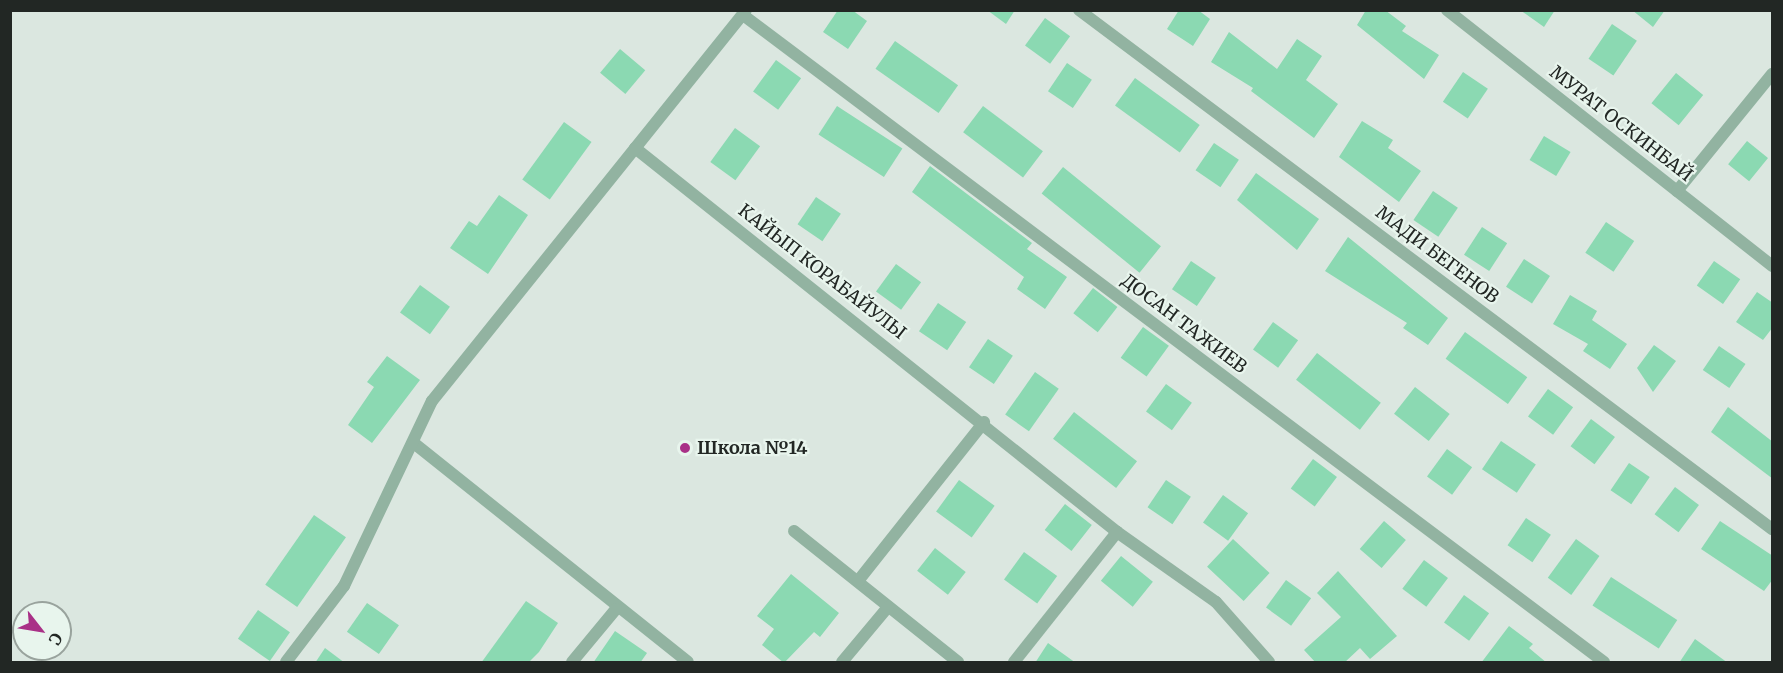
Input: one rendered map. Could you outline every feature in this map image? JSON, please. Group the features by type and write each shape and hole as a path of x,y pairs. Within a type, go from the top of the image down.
{"street":[{"name":"МАДИ БЕГЕНОВ","path":"1079,10 1773,529"},
{"name":"МУРАТ ОСКИНБАЙ","path":"1447,10 1773,266"},
{"path":"286,663 344,586 415,444 432,401 484,330 744,13"},
{"name":"ДОСАН ТАЖИЕВ","path":"744,13 1604,663"},
{"path":"1677,191 1773,74"},
{"name":"КАЙЫП КОРАБАЙУЛЫ","path":"635,148 984,422 1116,531 1216,602 1269,663"},
{"path":"858,582 984,422"},
{"path":"415,444 616,609 688,663"},
{"path":"794,531 958,663"},
{"path":"1014,663 1116,531"},
{"path":"843,663 888,607"},
{"path":"572,663 616,609"}],"building":[{"path":"838,10 852,10 867,21 848,49 823,32"},
{"path":"987,10 1015,10 1006,24"},
{"path":"1179,10 1198,10 1210,19 1193,46 1167,29"},
{"path":"1366,10 1385,10 1406,26 1402,31 1439,55 1424,79 1357,25"},
{"path":"1520,10 1555,10 1544,27"},
{"path":"1632,10 1665,10 1653,27"},
{"path":"1045,18 1070,36 1050,64 1025,46"},
{"path":"1612,24 1637,41 1613,76 1589,59"},
{"path":"1229,32 1277,69 1297,39 1322,56 1306,80 1338,104 1314,138 1251,91 1253,88 1211,62"},
{"path":"895,41 958,85 939,113 875,69"},
{"path":"620,49 645,70 625,94 600,73"},
{"path":"776,60 801,78 778,110 753,92"},
{"path":"1067,63 1092,80 1073,108 1048,91"},
{"path":"1463,72 1488,89 1468,119 1443,102"},
{"path":"1676,73 1703,95 1679,125 1651,103"},
{"path":"1135,78 1200,125 1180,153 1115,106"},
{"path":"837,106 902,148 884,177 818,135"},
{"path":"983,106 1043,151 1023,177 963,132"},
{"path":"1362,121 1393,140 1388,148 1421,171 1399,202 1339,157"},
{"path":"564,122 592,142 550,199 522,179"},
{"path":"735,128 760,146 735,180 710,162"},
{"path":"1544,136 1571,152 1556,176 1530,160"},
{"path":"1747,141 1768,158 1749,181 1728,164"},
{"path":"1214,143 1239,160 1220,187 1196,170"},
{"path":"930,166 1032,243 1027,249 1067,277 1045,309 1017,289 1024,277 912,192"},
{"path":"1063,167 1161,246 1140,273 1042,193"},
{"path":"1256,173 1319,219 1297,250 1237,200"},
{"path":"1433,191 1458,208 1438,237 1413,220"},
{"path":"499,195 528,215 488,274 450,248 469,221 477,226"},
{"path":"816,197 841,214 822,241 798,224"},
{"path":"1606,222 1634,241 1613,272 1585,253"},
{"path":"1482,227 1507,243 1489,271 1464,255"},
{"path":"1348,237 1448,318 1428,345 1403,328 1407,323 1325,271"},
{"path":"1524,259 1550,276 1532,304 1506,287"},
{"path":"1191,261 1216,278 1197,306 1172,289"},
{"path":"1714,261 1740,279 1723,304 1697,286"},
{"path":"896,264 921,282 901,310 876,292"},
{"path":"420,285 450,307 430,334 400,313"},
{"path":"1093,288 1117,307 1098,332 1073,313"},
{"path":"1757,292 1773,303 1773,327 1763,340 1736,322"},
{"path":"1570,295 1597,311 1592,320 1627,344 1610,369 1583,351 1588,344 1553,324"},
{"path":"938,303 966,322 947,350 919,331"},
{"path":"1273,322 1298,340 1278,368 1253,350"},
{"path":"1143,327 1169,346 1147,377 1121,358"},
{"path":"1465,332 1527,377 1508,404 1446,359"},
{"path":"988,339 1013,356 994,384 969,367"},
{"path":"1654,345 1676,361 1653,392 1637,368"},
{"path":"1719,346 1746,364 1729,388 1703,370"},
{"path":"1317,353 1381,403 1360,430 1296,380"},
{"path":"387,356 420,380 372,443 348,425 374,387 367,382"},
{"path":"1035,372 1059,389 1029,431 1005,415"},
{"path":"1166,384 1192,403 1172,430 1146,412"},
{"path":"1415,387 1450,414 1429,441 1394,414"},
{"path":"1548,389 1573,407 1553,435 1528,417"},
{"path":"1728,407 1773,442 1773,479 1711,432"},
{"path":"1074,412 1137,461 1116,488 1053,439"},
{"path":"1591,419 1615,437 1594,464 1571,446"},
{"path":"1501,441 1536,464 1517,493 1482,469"},
{"path":"1447,449 1472,467 1452,495 1427,477"},
{"path":"1313,459 1337,477 1315,507 1291,489"},
{"path":"1629,463 1650,477 1631,504 1611,490"},
{"path":"959,480 995,506 972,537 936,512"},
{"path":"1166,480 1191,497 1172,524 1148,507"},
{"path":"1675,487 1699,505 1678,532 1655,514"},
{"path":"1223,495 1248,513 1228,541 1203,523"},
{"path":"1065,504 1092,525 1071,551 1045,530"},
{"path":"314,515 346,537 297,607 265,585"},
{"path":"1526,518 1551,535 1532,562 1508,545"},
{"path":"1384,521 1406,540 1382,568 1360,549"},
{"path":"1720,521 1773,556 1773,579 1764,591 1701,549"},
{"path":"1233,539 1270,573 1244,601 1207,567"},
{"path":"1576,539 1599,556 1571,595 1548,578"},
{"path":"935,548 966,572 948,595 917,571"},
{"path":"1024,552 1057,576 1037,604 1004,580"},
{"path":"1121,556 1153,582 1133,607 1101,581"},
{"path":"1424,560 1448,578 1426,607 1402,589"},
{"path":"1338,571 1397,636 1370,659 1360,648 1344,663 1316,663 1304,650 1341,617 1317,593"},
{"path":"791,574 839,613 820,637 814,632 784,663 762,645 774,629 757,616"},
{"path":"1611,577 1677,620 1659,649 1592,606"},
{"path":"1286,580 1311,598 1291,626 1266,608"},
{"path":"1464,595 1489,613 1469,641 1444,623"},
{"path":"526,601 558,623 539,652 528,663 481,663"},
{"path":"367,603 399,625 379,654 347,632"},
{"path":"258,610 290,632 270,661 238,639"},
{"path":"1509,626 1533,644 1529,648 1547,663 1481,663"},
{"path":"615,631 647,653 640,663 593,663"},
{"path":"1695,639 1728,663 1679,663"},
{"path":"1048,643 1076,663 1035,663"},
{"path":"325,648 345,663 315,663"}],"place":[{"name":"Школа №14","path":"685,448"}]}
